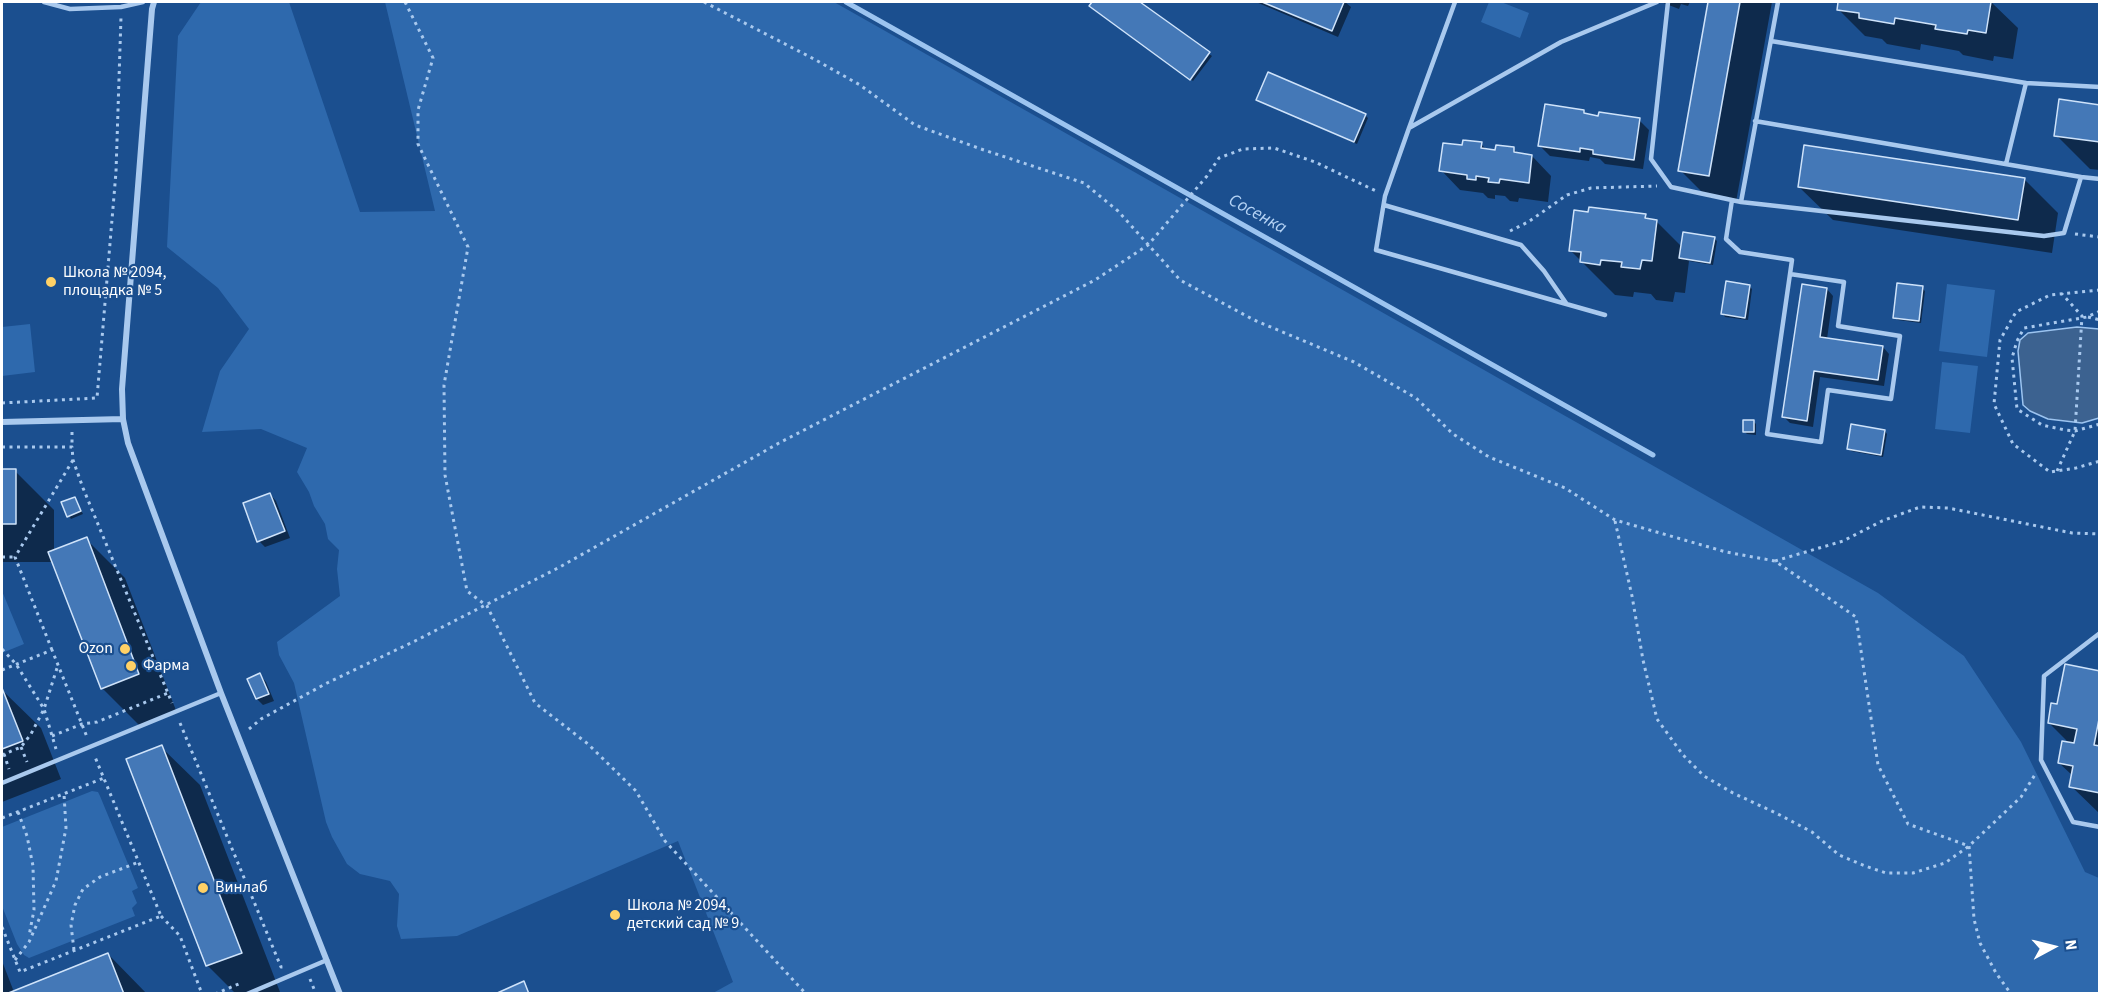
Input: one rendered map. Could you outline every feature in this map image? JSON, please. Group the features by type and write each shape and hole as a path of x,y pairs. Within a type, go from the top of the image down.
{"street":[{"path":"154,2 122,389 123,419 128,443 221,693 340,993"},
{"path":"2,422 123,419"}],"lane":[{"path":"44,2 70,9 121,7 143,2"},
{"path":"1455,2 1385,196 1376,250 1605,315"},
{"path":"1409,128 1561,42 1657,2"},
{"path":"1668,2 1651,159 1671,187 1741,202 2044,236 2064,232 2081,177"},
{"path":"1741,202 1778,2"},
{"path":"1770,41 2026,83 2100,87"},
{"path":"2006,164 2026,83"},
{"path":"1755,121 2100,179"},
{"path":"1732,200 1726,239 1740,252 1792,260 1767,434 1821,442 1828,390 1891,399 1900,336 1838,326 1844,282 1790,274"},
{"path":"1384,205 1521,246 1544,271 1566,304"},
{"path":"2100,633 2044,676 2041,760 2073,822 2100,826"},
{"path":"2,783 221,693"},
{"path":"247,993 327,960"}],"path":[{"path":"405,2 433,58 418,110 418,144 468,247 444,385 445,475 467,591 487,606 535,703 588,744 636,791 665,841 806,993"},
{"path":"704,2 860,85 915,125 1084,183 1118,211 1180,280 1254,320 1354,362 1416,398 1454,434 1489,457 1565,488 1615,520 1726,552 1775,561 1856,617 1878,765 1908,824 1969,846"},
{"path":"2,403 97,398 116,172 121,7"},
{"path":"238,736 261,719 327,683 487,606 779,443 1095,280 1148,245 1207,176 1219,158 1243,149 1274,148 1323,166 1385,196"},
{"path":"1495,238 1528,222 1567,195 1591,188 1646,185 1671,187"},
{"path":"2064,232 2100,237"},
{"path":"2100,290 2050,295 2016,312 2000,340 1994,404 2013,444 2050,472 2100,461"},
{"path":"2062,294 2084,317 2100,320"},
{"path":"2100,311 2084,317 2024,328 2012,358 2018,409 2042,425 2075,431 2100,424"},
{"path":"2057,471 2075,431 2084,317"},
{"path":"2,447 72,447 73,460 83,488 281,967 306,969 316,993"},
{"path":"15,557 73,460"},
{"path":"1775,561 1843,541 1882,521 1920,507 1948,508 2072,532 2100,534"},
{"path":"1615,520 1657,719 1683,755 1704,776 1812,832 1839,855 1886,873 1913,873 1945,863 1969,846 2021,797 2035,778 2041,760"},
{"path":"2,557 15,557"},
{"path":"15,557 161,916 180,936 202,993"},
{"path":"2,649 16,664 44,709 56,750"},
{"path":"2,670 52,650"},
{"path":"9,770 3,754 21,747 31,734 44,709 58,665"},
{"path":"52,736 82,724 97,722 168,693"},
{"path":"2,772 27,762 21,747"},
{"path":"2,818 104,778"},
{"path":"15,960 28,942 56,881 66,828 64,794"},
{"path":"18,812 27,836 33,866 34,910 28,942"},
{"path":"1969,846 1974,919 1978,935 1996,973 2011,993"},
{"path":"75,950 71,925 75,904 83,889 100,877 139,862"},
{"path":"2,927 20,972 161,916"}],"shaded area":[{"path":"201,2 289,2 360,212 435,211 385,2 834,2 1878,593 1964,656 2021,742 2085,872 2099,878 2099,993 713,993 733,982 678,841 457,936 401,939 397,926 399,894 390,881 360,874 347,864 332,837 326,822 294,683 279,655 277,642 340,596 337,569 339,550 328,539 325,524 297,472 307,448 261,429 202,432 220,371 249,329 218,288 167,247 178,36"},
{"path":"1489,2 1501,2 1529,13 1520,38 1481,22"},
{"path":"1947,284 1995,290 1987,357 1939,351"},
{"path":"30,324 35,372 2,376 2,327"},
{"path":"2077,327 2099,329 2099,418 2082,423 2048,419 2030,411 2023,405 2018,351 2020,340 2028,333"},
{"path":"1942,362 1978,366 1970,433 1935,429"},
{"path":"2,591 24,644 2,653"},
{"path":"92,791 98,792 100,796 138,888 132,891 137,903 132,908 135,916 29,958 24,955 17,944 2,906 2,827"}],"building":[{"path":"1092,2 1140,2 1210,52 1190,80 1089,6"},
{"path":"1262,2 1344,2 1332,31"},
{"path":"1708,2 1740,2 1709,176 1678,171"},
{"path":"1838,2 1991,2 1986,33 1968,30 1967,34 1935,29 1936,25 1895,18 1894,24 1859,18 1859,13 1837,10"},
{"path":"1268,72 1366,114 1354,142 1256,100"},
{"path":"2059,99 2100,105 2100,142 2054,136"},
{"path":"1545,104 1584,110 1584,113 1598,116 1599,112 1640,118 1634,160 1593,154 1593,150 1580,148 1580,152 1538,146"},
{"path":"1463,140 1482,142 1481,148 1495,150 1496,145 1514,147 1514,152 1532,155 1529,183 1500,179 1499,183 1488,182 1489,178 1476,176 1476,180 1467,179 1467,175 1439,171 1443,143 1462,145"},
{"path":"1804,145 2025,178 2018,220 1798,187"},
{"path":"1589,207 1646,214 1645,218 1657,220 1652,261 1642,260 1640,269 1621,267 1622,262 1601,260 1600,265 1580,262 1581,252 1569,251 1574,210 1588,212"},
{"path":"1683,232 1715,237 1710,263 1679,258"},
{"path":"1726,281 1750,285 1745,318 1721,314"},
{"path":"1897,283 1923,286 1919,321 1893,318"},
{"path":"1802,284 1827,288 1820,337 1883,346 1878,380 1814,371 1807,421 1782,417"},
{"path":"1743,420 1754,420 1754,432 1743,432"},
{"path":"1851,424 1885,430 1881,455 1847,449"},
{"path":"2,469 16,469 16,524 2,524"},
{"path":"270,493 285,531 257,542 243,503"},
{"path":"75,497 81,511 67,517 61,502"},
{"path":"87,537 139,674 101,689 48,552"},
{"path":"2065,664 2100,671 2100,714 2094,745 2100,746 2100,793 2069,787 2073,766 2058,763 2062,741 2074,743 2077,729 2048,723 2051,703 2057,704"},
{"path":"260,673 269,694 256,699 247,679"},
{"path":"2,688 23,741 2,749"},
{"path":"162,745 242,953 206,966 126,759"},
{"path":"108,953 124,994 6,994"},
{"path":"524,981 529,994 495,994"}],"waterway":[{"name":"Сосенка","path":"846,2 1653,455"}],"place":[{"name":"Школа № 2094, площадка № 5","path":"51,282"},
{"name":"Ozon","path":"125,649"},
{"name":"Фарма","path":"131,666"},
{"name":"Винлаб","path":"203,888"},
{"name":"Школа № 2094, детский сад № 9","path":"615,915"}]}
